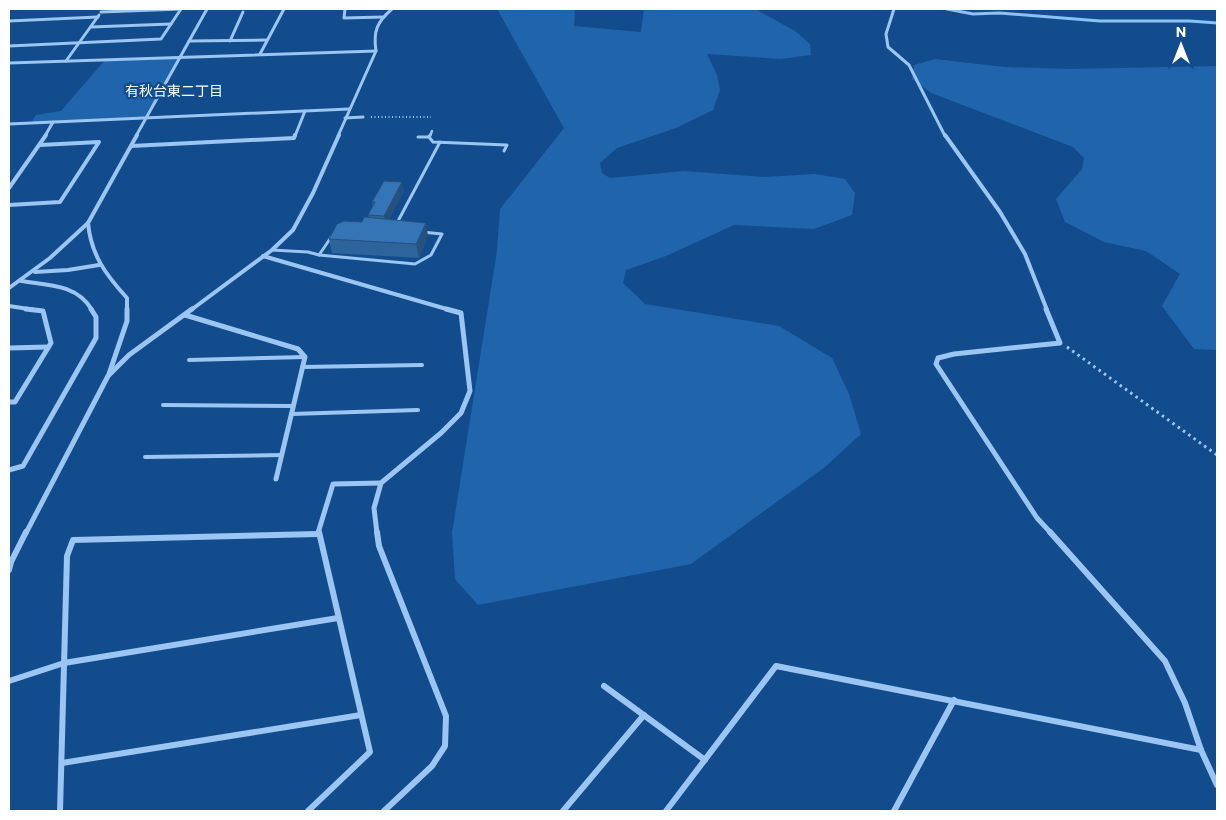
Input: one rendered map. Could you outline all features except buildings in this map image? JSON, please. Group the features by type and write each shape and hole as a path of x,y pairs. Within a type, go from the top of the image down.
{"street":[{"path":"66,61 103,10 181,9"},
{"path":"9,46 161,40 181,9"},
{"path":"9,288 34,272 60,251 88,223 207,9"},
{"path":"260,54 284,9"},
{"path":"345,9 344,18 383,17"},
{"path":"108,376 130,355 272,250 293,230 313,193 376,51 373,34 375,26 392,9"},
{"path":"894,9 886,34 888,46 909,65 946,137 1000,212 1025,254 1060,343 954,354 938,358 936,364 1037,518 1165,661 1185,703 1201,750 1217,785"},
{"path":"230,41 242,12"},
{"path":"9,21 98,17"},
{"path":"91,27 171,24"},
{"path":"189,41 267,40"},
{"path":"9,63 376,51"},
{"path":"9,129 11,124 349,109"},
{"path":"131,146 294,138 305,111"},
{"path":"345,118 363,117"},
{"path":"9,188 54,122"},
{"path":"9,205 60,202 99,142 40,144"},
{"path":"9,570 88,410 108,376 127,321 127,298 102,271 89,240 88,223"},
{"path":"263,256 461,313 470,391 461,413 441,433 381,483 374,508 378,546 446,716 444,746 432,766 384,811"},
{"path":"34,272 68,270 99,265"},
{"path":"9,470 23,466 96,338 96,317 87,301 71,289 20,281"},
{"path":"9,306 43,311 51,343 15,402 9,402"},
{"path":"185,315 298,349 305,357 276,479"},
{"path":"9,348 48,347"},
{"path":"308,811 370,752 318,534 333,484 381,483"},
{"path":"60,811 67,556 73,540 318,534"},
{"path":"9,681 64,663 338,618"},
{"path":"666,811 776,666 1201,750"},
{"path":"604,686 705,760"},
{"path":"894,811 954,700"},
{"path":"62,763 361,715"},
{"path":"563,811 644,715"}],"lane":[{"path":"429,137 432,131"},
{"path":"418,137 429,137"},
{"path":"429,137 433,142 507,145 504,151"},
{"path":"394,230 440,142"},
{"path":"272,250 308,252 319,255 415,264 431,255 442,234 413,231"},
{"path":"319,255 334,233"},
{"path":"189,360 305,357"},
{"path":"302,367 422,365"},
{"path":"162,405 293,406"},
{"path":"291,414 418,410"},
{"path":"145,457 282,455"}],"path":[{"path":"363,117 431,117"},
{"path":"1060,343 1217,456"}],"shaded area":[{"path":"497,9 575,9 574,26 641,32 644,9 755,9 795,31 810,44 811,55 781,59 707,54 717,75 720,90 713,110 676,128 617,148 600,163 602,173 610,178 684,171 765,177 815,174 845,179 855,193 852,215 814,229 734,225 666,256 626,270 623,283 645,304 779,326 832,358 849,394 861,434 825,467 691,564 478,605 455,579 452,533 497,251 500,209 564,128"},
{"path":"181,57 146,118 31,123 36,115 61,111 105,60"},
{"path":"935,59 1005,67 1070,69 1217,66 1217,350 1194,349 1162,306 1180,274 1146,251 1104,242 1065,222 1056,199 1082,169 1084,158 1073,147 931,93 912,79 914,65"}],"waterway":[{"path":"947,9 973,14 999,13 1100,21 1190,21 1217,23"}],"district":[{"name":"有秋台東二丁目","path":"174,91"}]}
